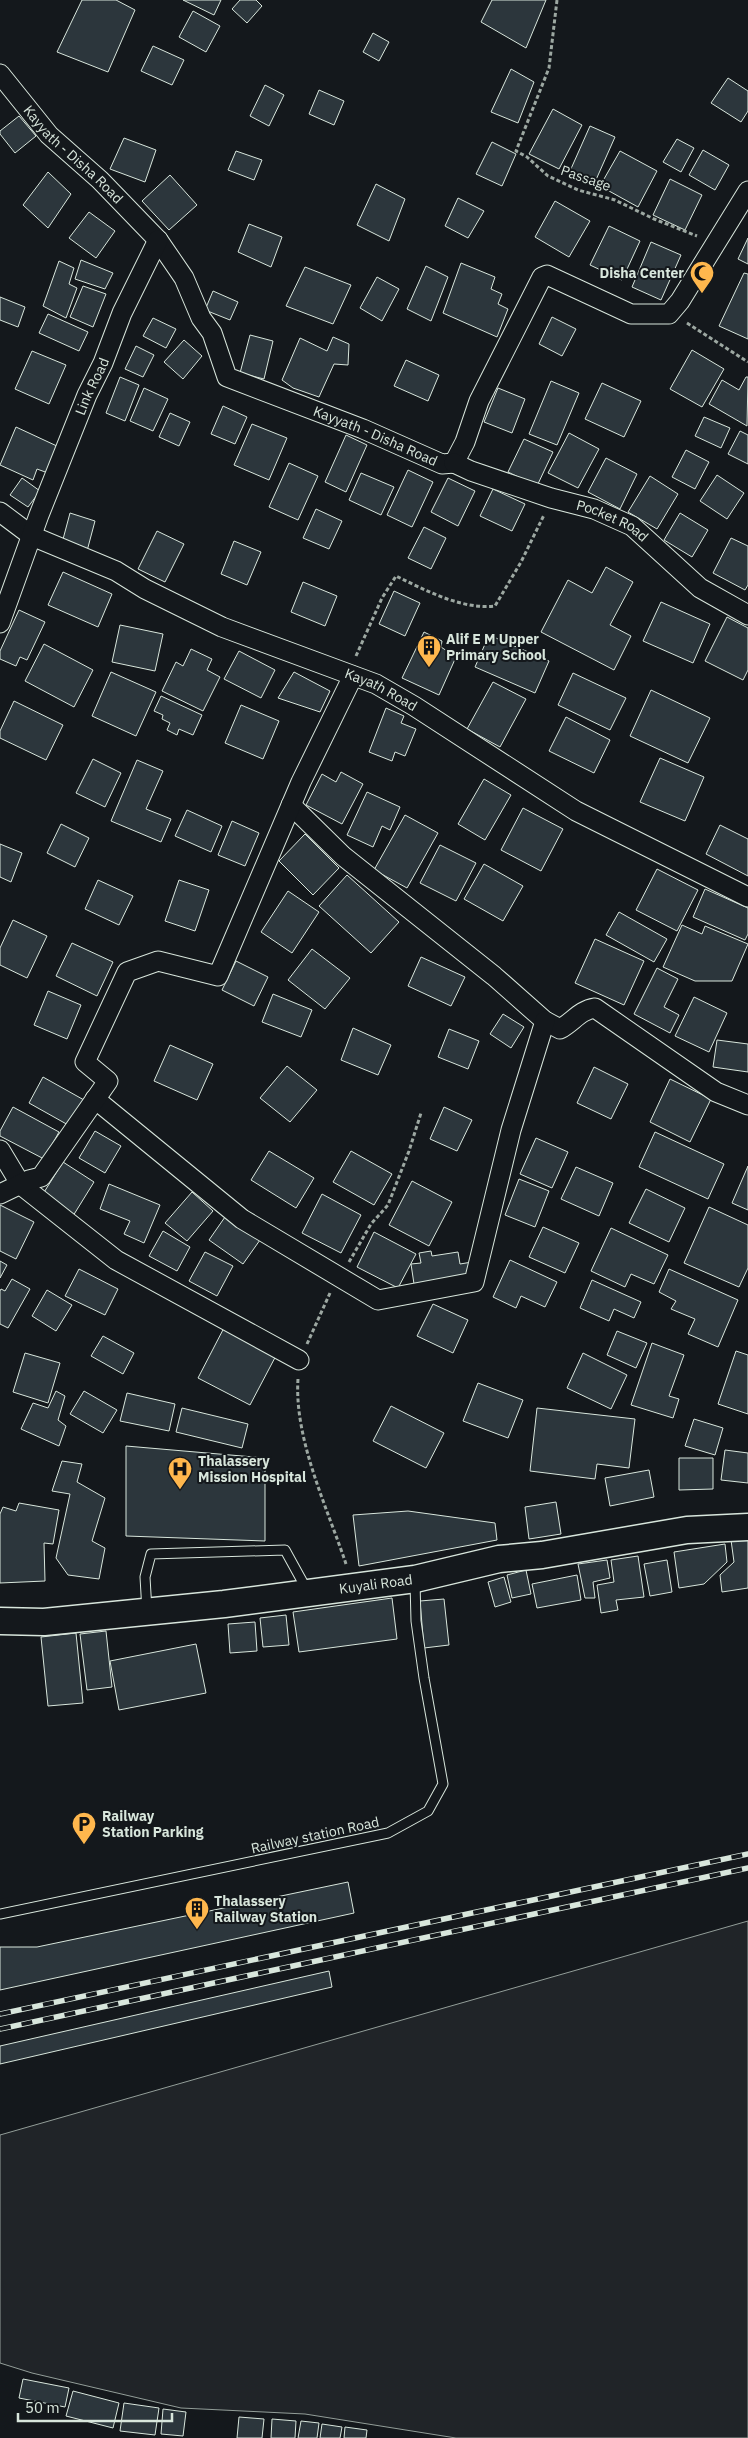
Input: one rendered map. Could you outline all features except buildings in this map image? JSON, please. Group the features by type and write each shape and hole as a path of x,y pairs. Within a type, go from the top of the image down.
{"main road":[{"name":"Kuyali Road","path":"0,1621 44,1622 415,1579 499,1559 542,1555 649,1535 686,1530 748,1527"}],"street":[{"name":"Kayyath - Disha Road","path":"0,74 49,135 100,180 158,240 184,278 201,318 212,333 227,377 363,429 442,464 454,463 465,442 479,401 542,277 547,275 631,314 669,314"},
{"path":"669,314 680,301 748,190"},
{"name":"Link Road","path":"0,623 87,395 103,363 122,313 158,240"},
{"name":"Pocket Road","path":"454,463 471,471 550,498 594,509 632,526 700,588 748,616"},
{"name":"Kayath Road","path":"0,512 32,536 116,571 145,589 222,627 376,684 399,696 576,811 748,897"},
{"path":"0,1194 41,1177 108,1080 85,1062 127,972 158,960 218,976 291,805 350,674"},
{"path":"291,805 343,856 494,976 545,1021 560,1029 571,1023 585,1009 595,1008 716,1092 748,1105"},
{"path":"95,1099 242,1219 378,1300 474,1282 511,1130 545,1021"},
{"path":"0,1150 21,1185 116,1260 299,1360"}],"lane":[{"path":"147,1611 145,1577 151,1554 285,1550 308,1592"},
{"name":"Railway station Road","path":"0,1914 388,1834 428,1811 443,1784 416,1621 415,1579"}],"path":[{"name":"Passage","path":"558,0 549,68 516,151 527,157 548,176 578,190 615,200 654,219 715,243"},
{"path":"669,314 709,336 748,362"},
{"path":"350,674 382,598 396,576 449,599 480,608 495,606 542,521 550,498"},
{"path":"354,1586 302,1436 296,1398 299,1360 327,1298 371,1224 388,1205 409,1151 421,1113"}],"shaded area":[{"path":"748,1921 748,2438 456,2438 305,2414 181,2408 32,2373 0,2363 0,2135"}],"railway":[{"path":"0,2014 748,1854"},
{"path":"0,2029 748,1868"}],"place":[{"name":"Disha Center","path":"702,294"},
{"name":"Alif E M Upper Primary School","path":"429,668"},
{"name":"Thalassery Mission Hospital","path":"180,1490"},
{"name":"Railway Station Parking","path":"84,1845"},
{"name":"Thalassery Railway Station","path":"197,1930"}]}
